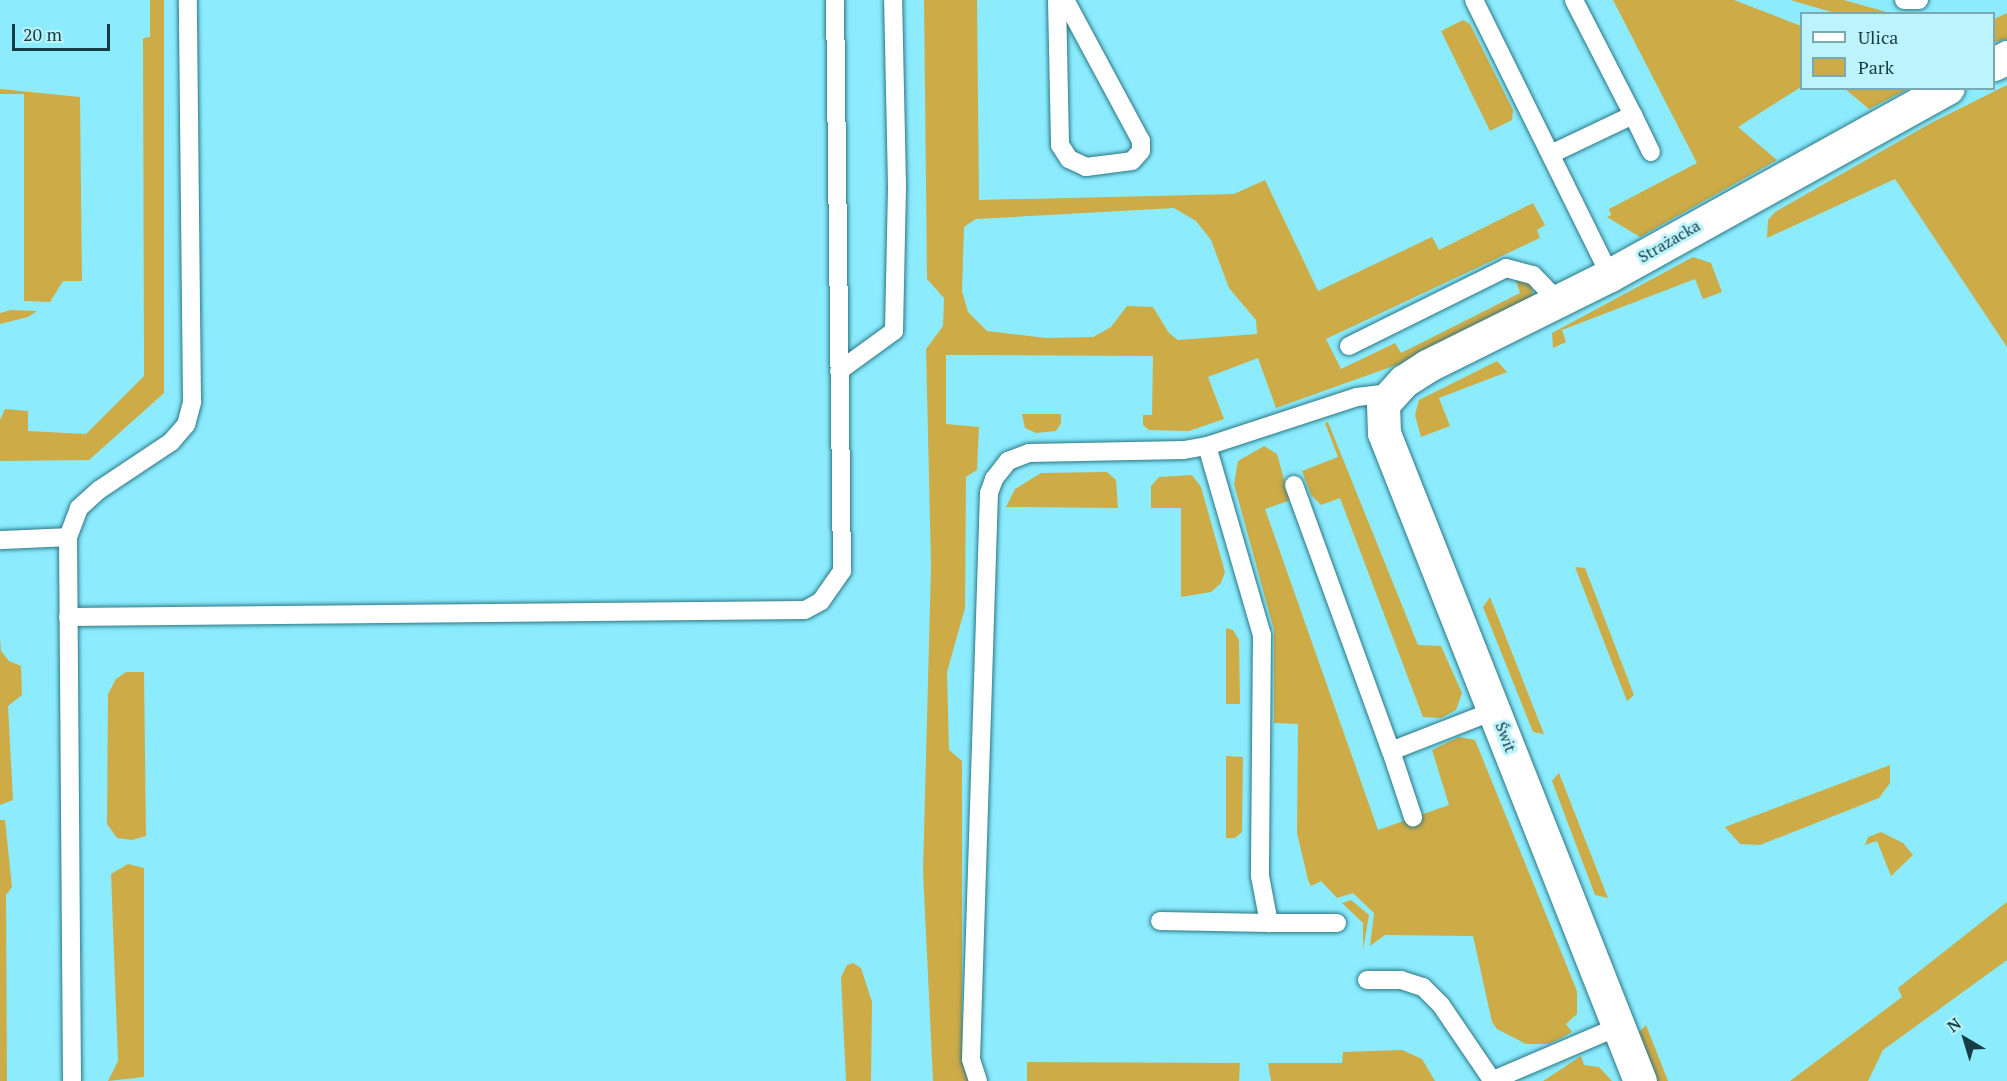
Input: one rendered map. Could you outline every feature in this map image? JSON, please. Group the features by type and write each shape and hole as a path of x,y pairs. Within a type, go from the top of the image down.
{"street":[{"name":"Strażacka","path":"1390,393 1427,366 1558,302 1944,90"},
{"name":"Świt","path":"1390,393 1381,418 1384,433 1496,710 1640,1081"}],"lane":[{"path":"72,1081 68,537 79,508 99,490 171,442 186,425 192,402 188,0"},
{"path":"68,617 806,610 821,601 842,571 835,0"},
{"path":"839,371 894,331 897,186 892,0"},
{"path":"1057,0 1060,145 1069,159 1086,167 1132,161 1142,151 1141,141 1065,0"},
{"path":"1474,0 1610,274"},
{"path":"1574,0 1651,152"},
{"path":"1904,0 1919,0"},
{"path":"1551,154 1633,115"},
{"path":"1349,346 1506,268 1533,274 1558,302"},
{"path":"978,1081 970,1059 989,493 994,479 1008,461 1029,453 1159,453 1207,446 1357,397 1390,393"},
{"path":"1207,446 1262,635 1260,876 1269,923"},
{"path":"1294,485 1413,817"},
{"path":"0,540 68,537"},
{"path":"1391,751 1496,710"},
{"path":"1160,921 1337,924"},
{"path":"1367,980 1401,980 1423,987 1441,1005 1491,1081 1620,1026"}],"green space":[{"path":"150,0 164,0 164,393 89,460 0,461 0,420 5,409 28,411 28,431 86,434 144,376 143,38 150,37"},
{"path":"924,0 977,0 979,200 1234,194 1265,180 1318,291 1432,237 1439,250 1533,203 1545,225 1537,230 1540,238 1326,339 1341,369 1395,343 1401,353 1520,293 1515,278 1531,285 1533,296 1399,364 1276,408 1258,358 1208,377 1224,419 1189,431 1149,430 1143,425 1143,415 1152,415 1153,356 946,355 946,424 979,427 977,470 966,477 965,608 947,672 949,750 962,761 962,1049 969,1081 933,1081 923,871 931,566 926,349 943,326 944,298 927,279","holes":["1174,208 1196,221 1211,240 1229,288 1256,320 1257,334 1178,340 1169,333 1153,307 1127,306 1111,327 1093,337 1046,338 987,331 968,312 962,291 964,227 976,219"]},
{"path":"1613,0 1734,0 1800,26 1800,88 1738,127 1777,160 1640,237 1607,217 1611,215 1609,209 1697,163"},
{"path":"1790,0 1844,0 1886,12 1832,12"},
{"path":"2007,13 2007,39 1995,42 1995,19"},
{"path":"1463,20 1470,24 1513,110 1512,120 1490,131 1441,31"},
{"path":"2007,85 2007,347 1895,179 1767,238 1768,220 1775,212 1931,123"},
{"path":"0,89 80,97 82,281 63,281 50,302 24,301 24,94 0,94"},
{"path":"1846,90 1906,90 1869,109"},
{"path":"1693,257 1711,263 1722,292 1703,299 1695,279 1562,330 1566,342 1553,348 1552,333"},
{"path":"11,310 37,311 28,317 0,324 0,313"},
{"path":"1497,361 1507,372 1439,398 1450,426 1421,437 1415,415 1419,400"},
{"path":"1022,414 1061,414 1061,423 1056,431 1036,433 1025,428"},
{"path":"1328,422 1418,645 1441,646 1462,693 1456,710 1441,718 1423,717 1340,498 1321,505 1311,495 1302,471 1338,457 1325,423"},
{"path":"1264,446 1277,454 1289,497 1288,501 1265,509 1378,830 1449,805 1432,750 1459,737 1475,740 1577,991 1577,1014 1566,1024 1572,1032 1549,1044 1526,1044 1497,1029 1492,1022 1473,936 1385,935 1370,946 1374,913 1353,893 1337,898 1321,881 1311,886 1308,880 1297,833 1298,724 1274,723 1274,630 1234,484 1238,461"},
{"path":"1107,472 1116,480 1118,508 1006,507 1015,489 1041,473"},
{"path":"1192,475 1201,487 1225,572 1221,583 1211,592 1181,597 1181,508 1151,508 1151,486 1159,477"},
{"path":"1575,567 1585,568 1634,695 1627,701"},
{"path":"1490,597 1544,734 1533,732 1483,607"},
{"path":"1226,628 1233,630 1239,640 1240,704 1226,704"},
{"path":"0,638 1,651 9,661 21,666 22,695 8,706 13,800 0,805"},
{"path":"126,672 144,672 146,836 132,840 117,838 107,824 108,694 116,679"},
{"path":"1226,756 1243,757 1242,832 1235,838 1226,838"},
{"path":"1890,765 1890,783 1879,798 1760,845 1740,844 1725,827"},
{"path":"1559,773 1608,898 1595,895 1552,781"},
{"path":"0,820 5,820 12,887 6,895 7,1081 0,1081"},
{"path":"1881,832 1903,843 1913,855 1891,876 1877,841 1865,845 1868,837"},
{"path":"128,864 144,868 144,1077 108,1081 118,1061 111,874"},
{"path":"1351,900 1369,915 1363,950 1363,923 1342,903"},
{"path":"2007,902 2007,960 1883,1050 1868,1081 1790,1081 1902,997 1898,988"},
{"path":"853,963 861,968 872,1002 871,1081 846,1081 841,977 847,965"},
{"path":"1646,1025 1668,1081 1657,1081 1638,1033"},
{"path":"1402,1050 1422,1059 1435,1081 1271,1081 1268,1063 1342,1063 1343,1052"},
{"path":"1581,1056 1584,1065 1599,1067 1612,1081 1543,1081"},
{"path":"1027,1062 1240,1063 1239,1081 1027,1081"}]}
